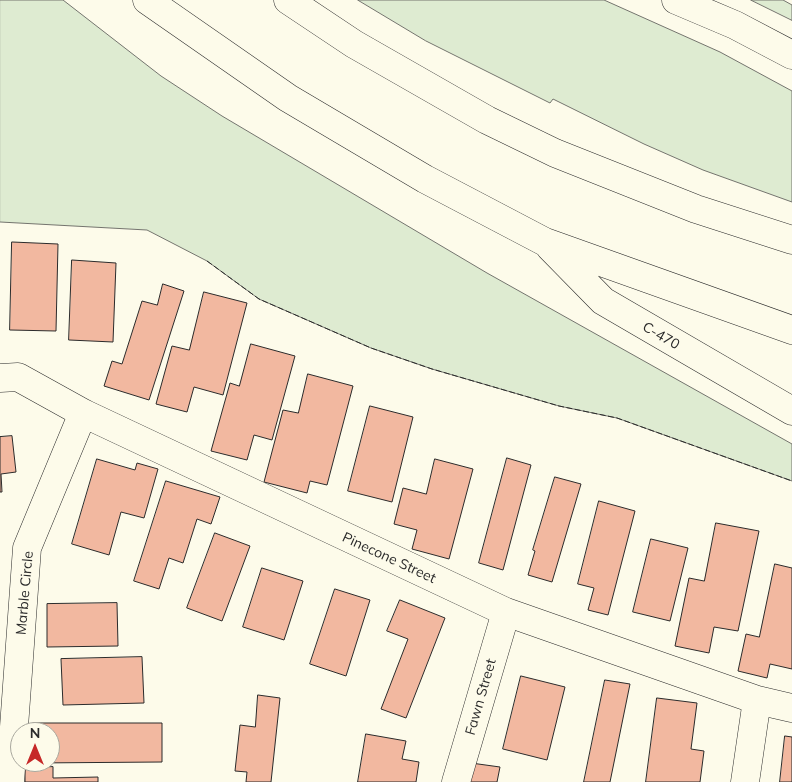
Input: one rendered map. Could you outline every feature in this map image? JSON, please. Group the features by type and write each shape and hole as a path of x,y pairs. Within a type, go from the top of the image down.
{"main road":[{"path":"147,0 288,98 425,179 545,242 792,330"},
{"path":"288,0 354,44 486,120 555,153 696,209 792,240"},
{"path":"676,0 735,25 792,54"},
{"name":"C-470","path":"545,242 602,302 792,411"},
{"name":"Pinecone Street","path":"0,378 18,377 83,414 506,612 757,700 792,708"},
{"name":"Marble Circle","path":"10,782 27,548 83,414"},
{"name":"Fawn Street","path":"456,782 506,612"},
{"path":"745,782 757,700"}],"green space":[{"path":"0,0 63,0 161,76 222,116 487,273 792,444 792,481 617,418 559,406 432,369 371,348 259,299 207,261 147,230 0,222"},
{"path":"358,0 604,0 720,52 792,91 792,202 703,170 644,144 553,99 550,103 426,41"},
{"path":"751,0 783,0 792,5 792,20"}],"building":[{"path":"12,242 58,244 56,331 10,330"},
{"path":"72,260 116,263 113,342 69,340"},
{"path":"163,284 184,291 149,400 104,386 112,361 122,364 142,301 157,305"},
{"path":"204,292 247,303 223,395 194,387 187,412 156,404 172,346 189,350"},
{"path":"251,344 295,356 272,440 254,435 247,460 211,451 230,383 239,386"},
{"path":"308,374 353,386 327,485 310,481 307,493 264,482 283,410 298,413"},
{"path":"370,406 413,417 392,502 348,491"},
{"path":"12,436 16,472 1,474 2,492 0,492 0,437"},
{"path":"507,458 531,465 503,570 479,563"},
{"path":"97,459 135,470 137,463 158,469 144,518 121,512 109,555 72,544"},
{"path":"435,459 473,469 449,559 412,549 417,530 394,524 403,488 426,494"},
{"path":"555,477 581,484 552,582 528,575 535,551 533,550"},
{"path":"166,481 220,497 211,524 197,519 183,563 169,558 159,589 134,581"},
{"path":"599,501 635,511 608,615 588,610 594,588 578,584"},
{"path":"716,523 759,531 738,631 714,627 709,653 675,646 689,578 704,581"},
{"path":"215,533 250,546 222,621 187,608"},
{"path":"651,539 688,548 670,621 633,612"},
{"path":"775,564 792,568 792,669 770,664 767,678 738,671 746,634 759,637"},
{"path":"262,568 303,581 284,640 243,627"},
{"path":"335,589 370,600 346,676 310,664"},
{"path":"400,600 445,618 406,718 381,709 408,639 387,631"},
{"path":"117,603 118,646 47,647 47,604"},
{"path":"142,657 144,703 63,705 61,659"},
{"path":"521,676 565,687 547,760 503,749"},
{"path":"605,680 630,684 610,782 584,782"},
{"path":"258,695 280,698 271,782 246,782 247,772 235,771 240,725 255,727"},
{"path":"657,698 697,703 691,749 704,751 700,782 646,782"},
{"path":"60,723 162,723 162,762 60,763"},
{"path":"366,734 406,741 402,759 419,762 416,782 358,782"},
{"path":"785,736 792,737 792,782 780,782"},
{"path":"471,763 500,767 497,782 467,782"},
{"path":"25,772 53,772 53,778 98,777 98,782 25,782"}],"fence":[{"path":"207,261 259,299 371,348 432,369 559,406 617,418 792,481"}]}
